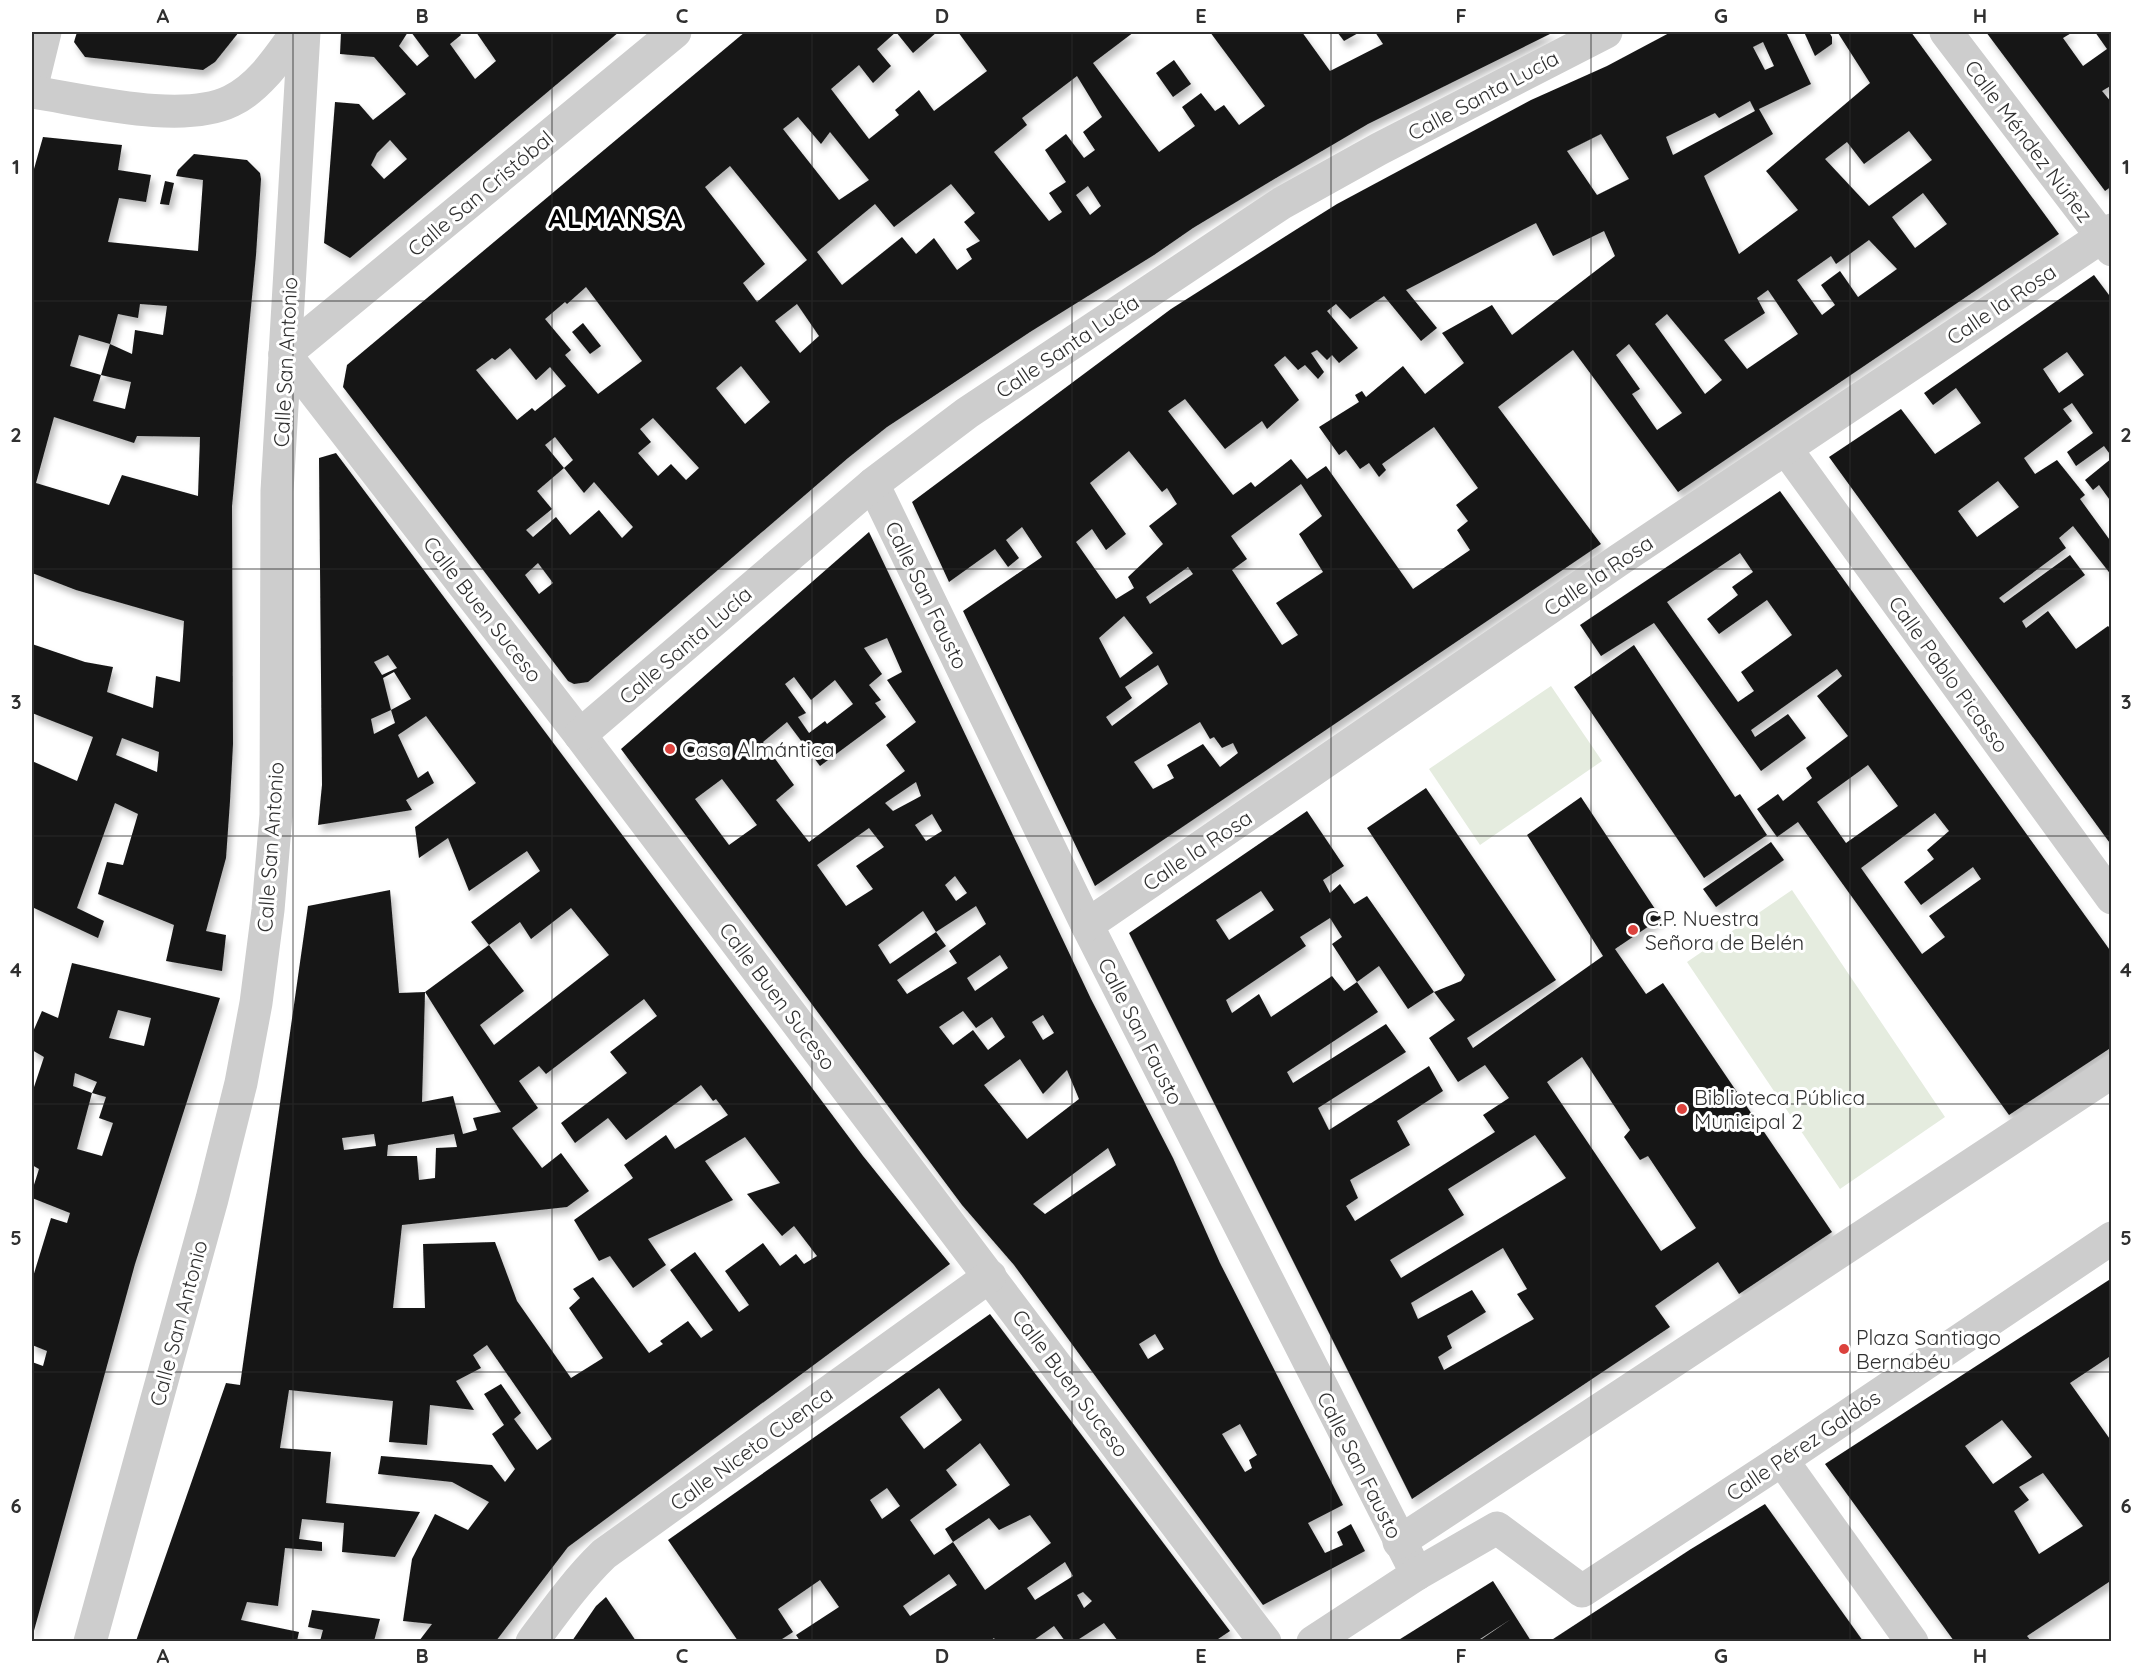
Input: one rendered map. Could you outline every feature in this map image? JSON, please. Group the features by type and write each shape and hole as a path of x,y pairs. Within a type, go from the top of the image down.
{"street":[{"path":"32,85 45,32"},
{"path":"32,92 148,110 178,112 210,108 231,101 258,81 297,32"},
{"name":"Calle San Antonio","path":"90,1641 212,1199 241,1083 256,1003 268,910 276,815 277,491 304,32"},
{"name":"Calle San Cristóbal","path":"285,354 675,32"},
{"name":"Calle Santa Lucía","path":"580,735 873,484 967,413 1282,203 1379,149 1606,32"},
{"name":"Calle Méndez Núñez","path":"1946,32 2108,239"},
{"name":"Calle la Rosa","path":"1087,925 1609,567 2108,239"},
{"name":"Calle Buen Suceso","path":"285,354 580,735 1265,1641"},
{"name":"Calle Pablo Picasso","path":"1786,449 2112,898"},
{"name":"Calle San Fausto","path":"873,484 1087,925 1417,1574"},
{"path":"1399,1542 2112,1072"},
{"name":"Calle Pérez Galdós","path":"1417,1574 1497,1528 1582,1591 1782,1460 2112,1238"},
{"name":"Calle Niceto Cuenca","path":"532,1641 568,1593 604,1554 990,1276"},
{"path":"1782,1460 1912,1641"},
{"path":"1313,1641 1417,1574"}],"shaded area":[{"path":"1551,686 1602,761 1480,845 1429,769"},
{"path":"1792,890 1945,1117 1840,1189 1687,962"}],"building":[{"path":"77,32 239,32 215,62 203,70 85,57 74,42"},
{"path":"341,32 408,32 399,46 417,66 429,56 411,32 459,32 461,35 450,44 475,79 496,61 476,32 619,32 350,258 324,243 335,102 359,104 373,120 406,94 374,57 340,54","holes":["390,140 407,159 384,179 371,165 377,153"]},
{"path":"745,32 896,32 877,49 891,66 873,83 859,65 831,89 869,139 899,115 895,110 919,90 934,111 987,71 958,32 1134,32 1093,63 1159,152 1195,126 1182,107 1201,93 1215,111 1224,105 1239,125 1265,106 1210,32 1302,32 1330,71 1383,44 1375,32 1554,32 1368,124 1276,178 1030,332 887,427 588,682 574,684 568,681 343,387 347,365","holes":["1077,76 1102,117 1083,132 1095,150 1084,158 1066,134 1045,150 1066,182 1049,193 1062,212 1049,221 994,152 1027,125 1022,118","798,117 821,144 830,132 869,180 839,200 783,129","730,166 807,260 757,302 743,283 765,264 705,187","951,184 975,213 964,222 980,241 966,249 972,259 957,270 934,238 916,254 902,237 842,285 817,252 875,204 894,227","1088,186 1101,206 1090,215 1076,195","586,287 642,361 598,394 565,355 571,350 545,319 565,302 567,304","797,304 819,336 800,353 775,321","510,348 536,380 550,367 566,386 535,411 532,408 517,420 476,370 492,358 495,360","741,366 770,402 745,424 716,388","653,418 699,468 686,480 671,464 658,476 638,453 651,442 640,429","555,437 573,460 564,468 545,445","564,468 584,493 594,482 633,527 622,538 599,510 570,535 556,517 533,537 526,530 552,509 537,491","538,563 553,583 539,594 525,575"]},
{"path":"896,32 937,32 913,53"},
{"path":"1337,32 1360,32 1344,41"},
{"path":"1671,32 1786,32 1811,84 1759,109 1773,134 1704,176 1739,254 1798,210 1766,171 1870,83 1838,33 1911,32 2059,234 1678,492 1573,350 1498,407 1601,544 1095,886 963,611 1042,557 1022,527 1006,540 1019,558 1008,567 995,549 949,582 912,502 1171,309 1297,229 1337,204 1531,100 1607,66","holes":["1763,42 1774,66 1765,70 1753,47","1750,101 1755,111 1673,155 1666,137 1715,113 1719,118","1909,131 1932,160 1869,206 1825,159 1847,142 1864,164","1601,134 1629,179 1597,195 1567,151","1923,193 1947,224 1915,248 1892,217","1536,223 1553,256 1604,231 1615,256 1512,335 1492,305 1442,333 1464,363 1425,394 1403,366 1366,397 1362,391 1355,395 1359,402 1319,427 1339,455 1346,450 1360,469 1369,463 1379,477 1386,470 1382,464 1434,427 1478,488 1456,505 1468,521 1457,530 1470,550 1413,589 1326,466 1307,479 1291,459 1255,487 1251,482 1233,495 1168,411 1185,399 1225,449 1262,421 1267,429 1299,400 1274,365 1285,356 1298,370 1305,365 1318,379 1324,372 1311,353 1317,350 1327,360 1332,355 1339,363 1358,348 1327,311 1336,304 1350,319 1384,296 1421,341 1437,328 1406,290","1869,240 1897,269 1858,297 1840,271 1821,285 1835,305 1822,315 1797,280 1831,256 1836,264","1768,290 1798,334 1747,369 1724,340 1765,313 1757,298","1667,314 1722,380 1705,394 1655,324","1629,344 1682,413 1657,430 1632,394 1640,389 1616,355","1129,451 1162,492 1167,488 1177,504 1149,526 1163,544 1128,577 1134,588 1116,599 1076,542 1092,529 1106,550 1126,534 1090,483","1301,484 1322,516 1299,534 1323,572 1276,603 1298,635 1282,645 1232,570 1247,559 1231,536","1188,567 1193,574 1150,604 1146,597","1124,616 1153,653 1120,678 1099,638","1158,665 1168,684 1112,726 1106,717 1132,698 1125,687","1200,722 1210,739 1214,737 1222,748 1233,743 1238,753 1220,767 1203,744 1167,765 1174,778 1153,789 1134,762"]},
{"path":"1804,32 1829,32 1832,44 1815,56"},
{"path":"1986,32 2073,32 2063,38 2083,66 2107,49 2095,32 2112,32 2112,85 2102,91 2112,103 2112,186 2105,191"},
{"path":"1174,60 1191,84 1173,97 1156,73"},
{"path":"43,137 122,145 118,170 151,175 146,202 119,198 108,242 198,251 203,180 176,176 178,170 194,154 247,160 260,173 256,255 232,506 233,744 226,858 206,931 226,935 222,971 166,961 174,925 98,894 107,862 123,865 138,814 115,803 77,908 104,921 98,938 32,907 32,761 77,781 93,737 32,713 32,644 85,662 113,667 107,692 153,708 156,676 180,682 184,621 76,590 32,573 32,176","holes":["140,304 167,306 163,335 135,330 132,354 110,344 118,314 138,318","79,335 110,344 101,375 70,366","101,375 131,382 125,409 93,401","54,417 134,443 137,436 200,437 198,496 122,475 109,505 36,483","122,738 159,752 157,772 116,755"]},
{"path":"165,181 174,183 169,205 160,204"},
{"path":"2094,275 2112,299 2112,457 2104,446 2076,466 2067,452 2093,433 2072,403 2063,409 2072,421 2024,458 2035,474 2057,460 2085,495 2080,499 2112,543 2112,576 2073,526 2059,538 2066,548 1999,598 2004,603 2070,555 2085,575 2022,621 2026,628 2048,611 2076,649 2108,626 2112,630 2112,846 1829,457 1901,409 1935,454 1981,423 1956,388 1933,405 1924,393","holes":["2067,352 2084,375 2059,393 2043,369","1998,481 2019,507 1977,537 1958,511"]},
{"path":"583,323 601,346 590,354 572,332"},
{"path":"336,453 863,1156 950,1264 568,1547 496,1641 419,1641 432,1624 403,1621 412,1559 435,1514 468,1530 489,1502 452,1482 378,1474 381,1456 492,1465 505,1482 515,1469 492,1434 504,1425 484,1394 501,1384 521,1413 514,1419 537,1450 552,1439 487,1345 473,1355 481,1368 456,1381 474,1410 430,1405 427,1445 389,1442 393,1401 289,1390 280,1448 331,1452 326,1503 420,1512 395,1557 342,1552 344,1523 302,1519 299,1539 322,1542 322,1551 285,1548 278,1606 247,1602 241,1620 299,1632 297,1641 136,1641 226,1383 240,1385 308,906 390,890 399,993 425,992 489,945 471,922 540,871 527,851 469,891 448,838 419,858 415,827 476,783 426,716 398,735 418,778 428,771 434,783 406,800 412,810 318,825 322,785 319,458","holes":["388,655 397,668 382,675 374,662","394,672 411,699 391,710 383,678","391,710 395,723 374,734 371,719","571,908 609,955 494,1045 480,1025 524,991 489,945 520,922 531,939","425,992 501,1112 473,1118 477,1130 463,1134 453,1096 422,1102","644,999 657,1016 610,1052 627,1073 561,1123 575,1143 608,1118 626,1140 701,1085 728,1115 675,1149 666,1135 624,1165 633,1178 574,1220 599,1261 610,1256 633,1288 666,1265 648,1239 733,1200 705,1161 745,1137 780,1183 747,1194 782,1236 794,1226 817,1256 804,1264 796,1254 780,1266 763,1243 725,1271 749,1305 739,1312 695,1252 670,1270 713,1330 701,1338 688,1321 660,1341 663,1344 649,1353 593,1277 573,1289 580,1298 569,1308 603,1358 571,1378 517,1301 495,1242 423,1244 425,1308 393,1308 402,1225 567,1207 589,1191 561,1153 542,1168 512,1128 538,1108 519,1081 539,1066 546,1074","374,1134 376,1146 344,1150 342,1138","454,1134 457,1147 436,1148 435,1178 419,1180 417,1156 387,1156 388,1145"]},
{"path":"2112,458 2112,503 2099,485 2093,490 2085,480"},
{"path":"1780,491 2112,953 2112,1047 2009,1115 1798,822 1777,837 1757,809 1778,794 1783,801 1812,778 1806,768 1848,736 1817,696 1842,676 1837,669 1751,730 1755,737 1788,714 1806,738 1761,771 1654,623 1601,656 1580,625","holes":["1740,553 1753,572 1732,587 1738,595 1707,619 1719,634 1767,600 1792,635 1741,672 1754,691 1738,702 1667,602","1868,765 1898,806 1846,843 1817,802","1935,813 1949,831 1927,850 1934,859 1904,882 1921,905 1973,867 1981,879 1929,916 1945,937 1922,954 1861,868"]},
{"path":"869,532 1091,999 1173,1158 1220,1263 1343,1505 1308,1523 1325,1553 1343,1545 1337,1532 1351,1524 1365,1551 1263,1605 1014,1265 962,1205 621,749","holes":["887,638 902,672 887,680 916,722 886,745 905,771 809,842 776,800 794,785 763,742 787,722 820,766 886,717 875,703 881,700 869,685 882,674 864,648","794,677 811,700 835,680 853,704 827,724 825,721 809,733 798,717 806,713 785,684","722,779 757,825 729,845 695,799","916,782 921,796 893,811 885,803","932,814 942,831 926,841 915,825","869,828 884,847 856,866 873,889 846,906 817,865","955,876 967,893 956,901 945,885","976,906 986,924 949,951 957,963 907,994 897,980 946,946 936,932","923,911 936,932 890,964 878,945","1000,955 1008,968 975,991 967,978","963,1011 976,1028 992,1017 1005,1037 988,1050 973,1030 953,1045 939,1027","1043,1015 1054,1033 1043,1040 1032,1022","1020,1059 1043,1094 1067,1070 1079,1099 1027,1139 984,1085","1108,1148 1116,1165 1045,1214 1033,1204","1155,1334 1164,1349 1148,1359 1139,1344","1240,1424 1257,1455 1249,1460 1252,1468 1245,1472 1222,1434"]},
{"path":"1634,645 1735,797 1740,794 1767,835 1704,878 1574,687"},
{"path":"1426,788 1556,980 1467,1038 1473,1048 1603,956 1527,835 1581,797 1661,918 1615,949 1646,994 1663,983 1832,1232 1739,1294 1718,1262 1655,1306 1670,1327 1412,1499 1129,933 1307,811 1344,866 1323,880 1330,893 1340,884 1354,904 1367,896 1434,992 1461,981 1465,975 1367,828","holes":["1261,891 1274,910 1229,940 1216,920","1330,918 1342,937 1332,944 1357,982 1344,991 1332,976 1271,1017 1259,994 1232,1013 1226,1000 1306,946 1300,937","1379,966 1408,1009 1434,992 1455,1020 1429,1038 1458,1082 1485,1065 1509,1098 1483,1115 1495,1132 1355,1221 1346,1206 1358,1198 1350,1180 1410,1145 1397,1121 1443,1091 1429,1066 1329,1130 1318,1108 1406,1052 1386,1024 1293,1083 1287,1072 1378,1012 1357,982","1582,1057 1630,1130 1624,1137 1640,1160 1648,1156 1696,1228 1661,1251 1547,1082","1535,1135 1566,1178 1401,1278 1390,1260 1464,1215 1448,1189","1503,1248 1527,1289 1517,1294 1534,1319 1444,1370 1438,1357 1452,1348 1447,1336 1486,1312 1472,1290 1418,1319 1411,1303"]},
{"path":"1771,842 1784,860 1716,907 1703,889"},
{"path":"72,963 220,998 135,1264 32,1638 32,1362 43,1366 47,1351 32,1345 32,1280 51,1218 67,1223 70,1213 32,1198 39,1169 32,1165 32,1093 44,1057 32,1050 32,1034 42,1011 58,1018","holes":["118,1010 151,1018 144,1046 109,1038","75,1073 97,1082 92,1093 73,1086","92,1093 106,1097 99,1118 113,1123 102,1156 77,1149"]},
{"path":"2112,1278 2112,1355 2070,1383 2112,1442 2112,1580 2027,1636 2031,1641 1954,1641 1825,1464","holes":["2002,1420 2032,1457 1993,1484 1965,1446","2043,1473 2083,1526 2039,1554 2014,1511 2029,1500 2019,1487"]},
{"path":"990,1314 1230,1631 1215,1641 1118,1641 1104,1623 1076,1641 1065,1641 1054,1626 1035,1641 996,1641 994,1638 990,1641 800,1641 796,1635 839,1607 820,1580 778,1609 793,1632 779,1641 738,1641 668,1540","holes":["939,1388 962,1420 924,1449 900,1417","980,1443 1010,1485 945,1529 953,1542 934,1555 910,1520 957,1485 946,1470","887,1488 900,1506 882,1519 870,1500","1030,1515 1051,1543 985,1590 953,1542 989,1518 999,1530","1065,1562 1073,1576 1035,1600 1027,1588","949,1574 957,1585 910,1616 903,1606","1083,1592 1092,1601 1084,1608 1077,1595"]},
{"path":"1765,1504 1863,1641 1550,1641 1691,1549"},
{"path":"1493,1581 1531,1641 1479,1641 1511,1619 1477,1641 1397,1641"},
{"path":"606,1597 636,1641 572,1641 596,1606"},
{"path":"312,1610 380,1619 374,1641 320,1641 323,1630 308,1627"}],"place":[{"name":"Casa Almántica","path":"670,749"},
{"name":"C.P. Nuestra Señora de Belén","path":"1633,930"},
{"name":"Biblioteca Pública Municipal 2","path":"1682,1109"},
{"name":"Plaza Santiago Bernabéu","path":"1844,1349"}],"district":[{"name":"ALMANSA","path":"616,218"}]}
